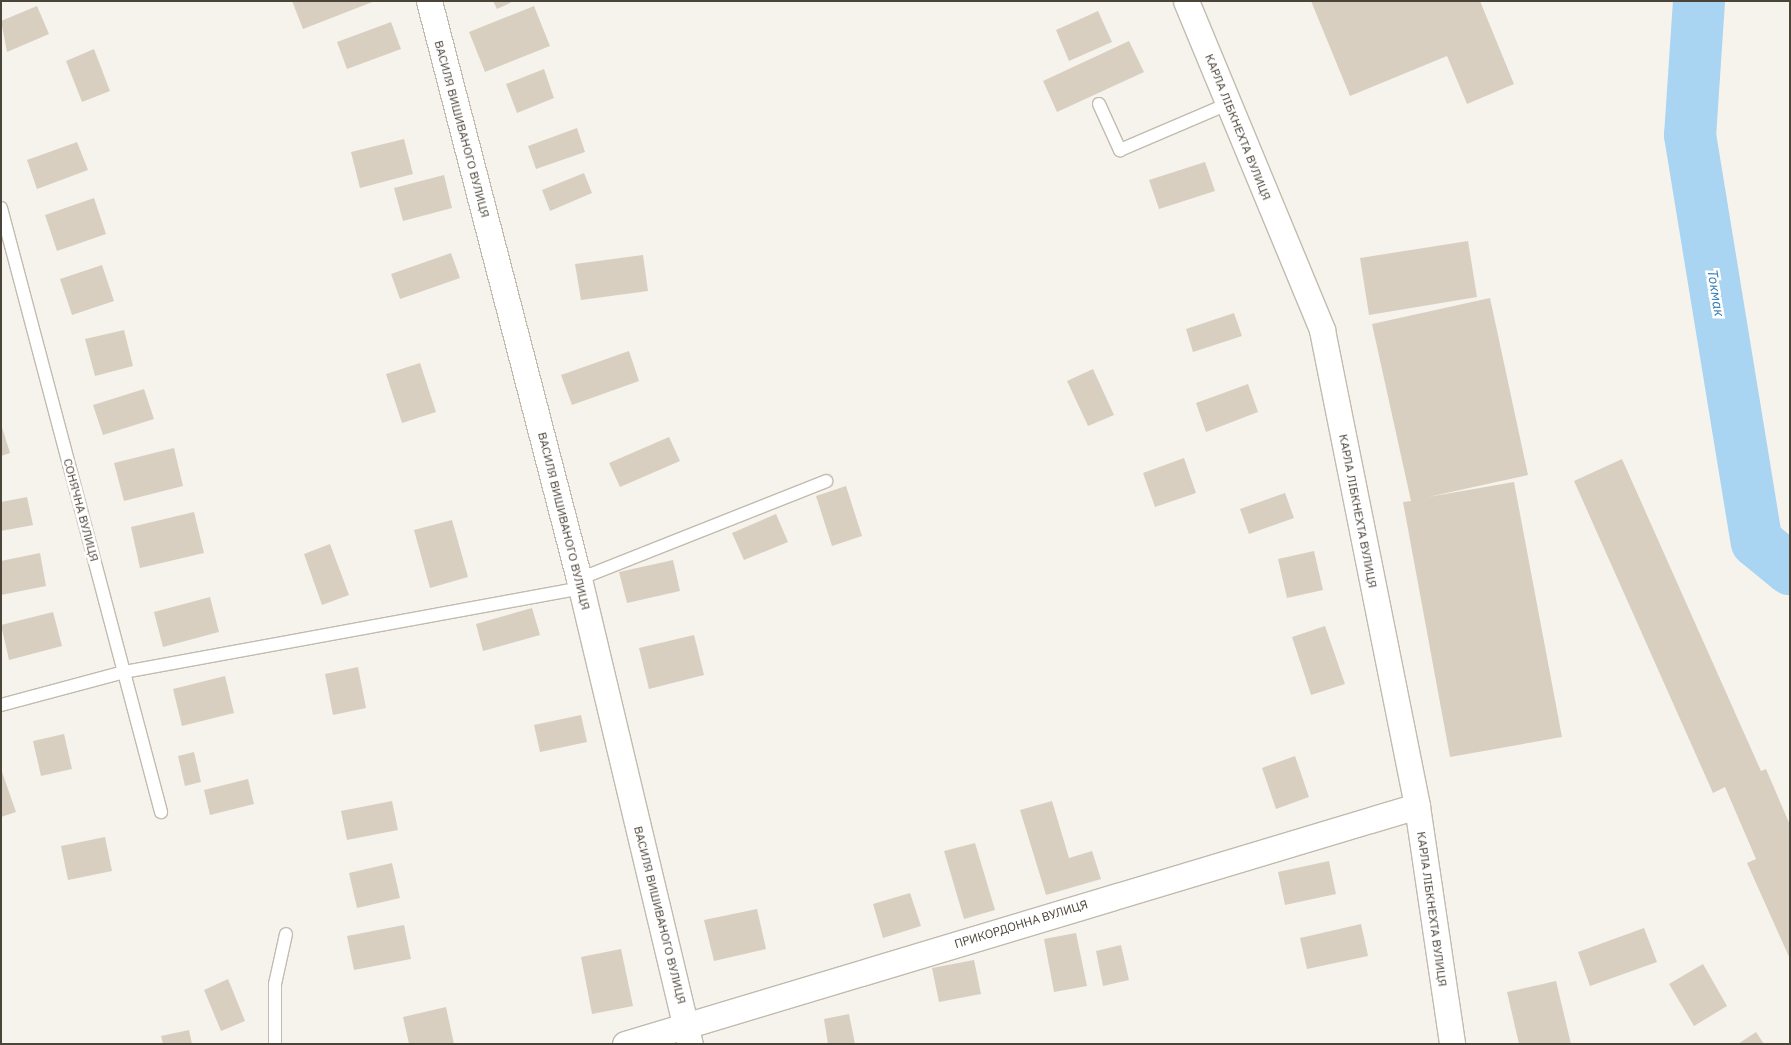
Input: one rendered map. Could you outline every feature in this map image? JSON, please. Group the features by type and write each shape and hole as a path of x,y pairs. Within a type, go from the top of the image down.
{"street":[{"name":"ВАСИЛЯ ВИШИВАНОГО ВУЛИЦЯ","path":"429,1 580,583 688,1034"},
{"name":"КАРЛА ЛІБКНЕХТА ВУЛИЦЯ","path":"1186,1 1322,330 1417,806 1452,1044"},
{"name":"ПРИКОРДОННА ВУЛИЦЯ","path":"625,1044 688,1034 1417,806"}],"lane":[{"path":"1099,104 1120,150 1228,104"},
{"name":"СОНЯЧНА ВУЛИЦЯ","path":"1,208 162,812"},
{"path":"1,704 124,672 580,583 826,481"},
{"path":"275,1044 275,984 286,934"}],"building":[{"path":"292,1 375,1 303,29"},
{"path":"493,1 514,1 497,9"},
{"path":"1311,1 1480,1 1514,84 1467,104 1447,56 1350,96"},
{"path":"37,6 49,34 7,52 1,21"},
{"path":"534,6 550,46 485,72 469,32"},
{"path":"1098,11 1112,42 1069,61 1056,30"},
{"path":"391,22 401,49 347,69 337,42"},
{"path":"1129,41 1144,72 1057,112 1043,81"},
{"path":"94,49 110,91 82,102 66,61"},
{"path":"544,69 554,98 517,113 506,84"},
{"path":"577,128 585,152 536,169 528,146"},
{"path":"404,139 413,174 360,188 351,152"},
{"path":"77,142 88,170 37,189 27,160"},
{"path":"1205,162 1215,191 1159,209 1149,180"},
{"path":"584,173 592,193 550,211 542,190"},
{"path":"444,175 452,208 403,221 394,188"},
{"path":"94,198 106,234 57,251 45,215"},
{"path":"1468,241 1477,297 1369,315 1360,258"},
{"path":"451,253 460,278 400,299 391,274"},
{"path":"643,255 648,291 581,300 575,264"},
{"path":"102,265 114,301 72,315 60,279"},
{"path":"1490,298 1528,475 1428,497 1514,482 1562,737 1450,757 1403,502 1411,501 1372,324"},
{"path":"1234,313 1242,336 1193,352 1186,329"},
{"path":"124,330 133,366 95,376 85,339"},
{"path":"629,351 639,381 572,405 561,375"},
{"path":"420,363 436,412 402,423 386,374"},
{"path":"1093,369 1114,415 1088,426 1067,381"},
{"path":"1248,384 1258,412 1206,432 1196,403"},
{"path":"144,389 154,419 103,435 93,405"},
{"path":"1,424 10,453 1,456"},
{"path":"669,437 680,461 620,487 609,463"},
{"path":"174,448 183,486 124,501 114,463"},
{"path":"1184,458 1196,493 1155,507 1143,473"},
{"path":"1622,459 1761,771 1766,769 1790,825 1790,959 1747,863 1756,859 1725,787 1713,793 1574,481"},
{"path":"846,486 862,536 832,546 816,496"},
{"path":"1285,493 1294,518 1249,534 1240,509"},
{"path":"27,497 33,525 1,531 1,502"},
{"path":"194,512 204,553 140,568 131,527"},
{"path":"776,514 788,542 744,560 732,533"},
{"path":"452,520 468,577 430,588 414,530"},
{"path":"330,544 349,595 322,605 304,554"},
{"path":"1314,551 1323,590 1287,598 1278,559"},
{"path":"40,553 46,586 1,595 1,561"},
{"path":"673,560 680,591 627,603 619,572"},
{"path":"210,597 219,632 163,647 154,612"},
{"path":"532,608 540,635 483,651 476,624"},
{"path":"53,612 62,646 9,660 1,625"},
{"path":"1325,626 1345,684 1311,695 1292,637"},
{"path":"694,635 704,675 649,689 639,648"},
{"path":"358,667 366,708 333,715 325,674"},
{"path":"225,676 234,713 182,726 173,689"},
{"path":"581,715 587,742 540,752 534,725"},
{"path":"64,734 72,769 41,776 33,741"},
{"path":"194,752 201,782 185,786 178,756"},
{"path":"1295,756 1309,797 1276,809 1262,768"},
{"path":"1,769 16,812 1,817"},
{"path":"248,779 254,804 210,815 204,790"},
{"path":"392,801 398,830 347,840 341,811"},
{"path":"1052,801 1069,858 1092,851 1101,879 1046,895 1020,810"},
{"path":"105,837 112,871 68,880 61,846"},
{"path":"975,843 995,910 964,919 944,851"},
{"path":"1329,861 1336,894 1285,905 1278,872"},
{"path":"392,863 400,898 357,908 349,873"},
{"path":"910,893 921,926 883,938 873,904"},
{"path":"757,909 766,949 714,961 704,920"},
{"path":"1361,924 1368,956 1307,969 1300,938"},
{"path":"404,925 411,959 354,970 347,936"},
{"path":"1644,928 1657,962 1590,986 1578,952"},
{"path":"1076,933 1087,986 1054,992 1044,939"},
{"path":"1121,945 1129,980 1103,986 1096,951"},
{"path":"621,949 633,1006 592,1014 581,957"},
{"path":"974,960 981,994 939,1002 932,968"},
{"path":"1703,964 1727,1006 1694,1026 1669,984"},
{"path":"228,979 245,1021 221,1031 204,990"},
{"path":"1556,981 1571,1044 1519,1044 1507,992"},
{"path":"446,1007 454,1044 409,1044 403,1017"},
{"path":"849,1014 855,1044 828,1044 824,1019"},
{"path":"189,1030 192,1044 163,1044 161,1036"},
{"path":"1756,1032 1764,1044 1738,1044"}],"waterway":[{"name":"Токмак","path":"1699,1 1690,135 1757,542 1790,569"}]}
